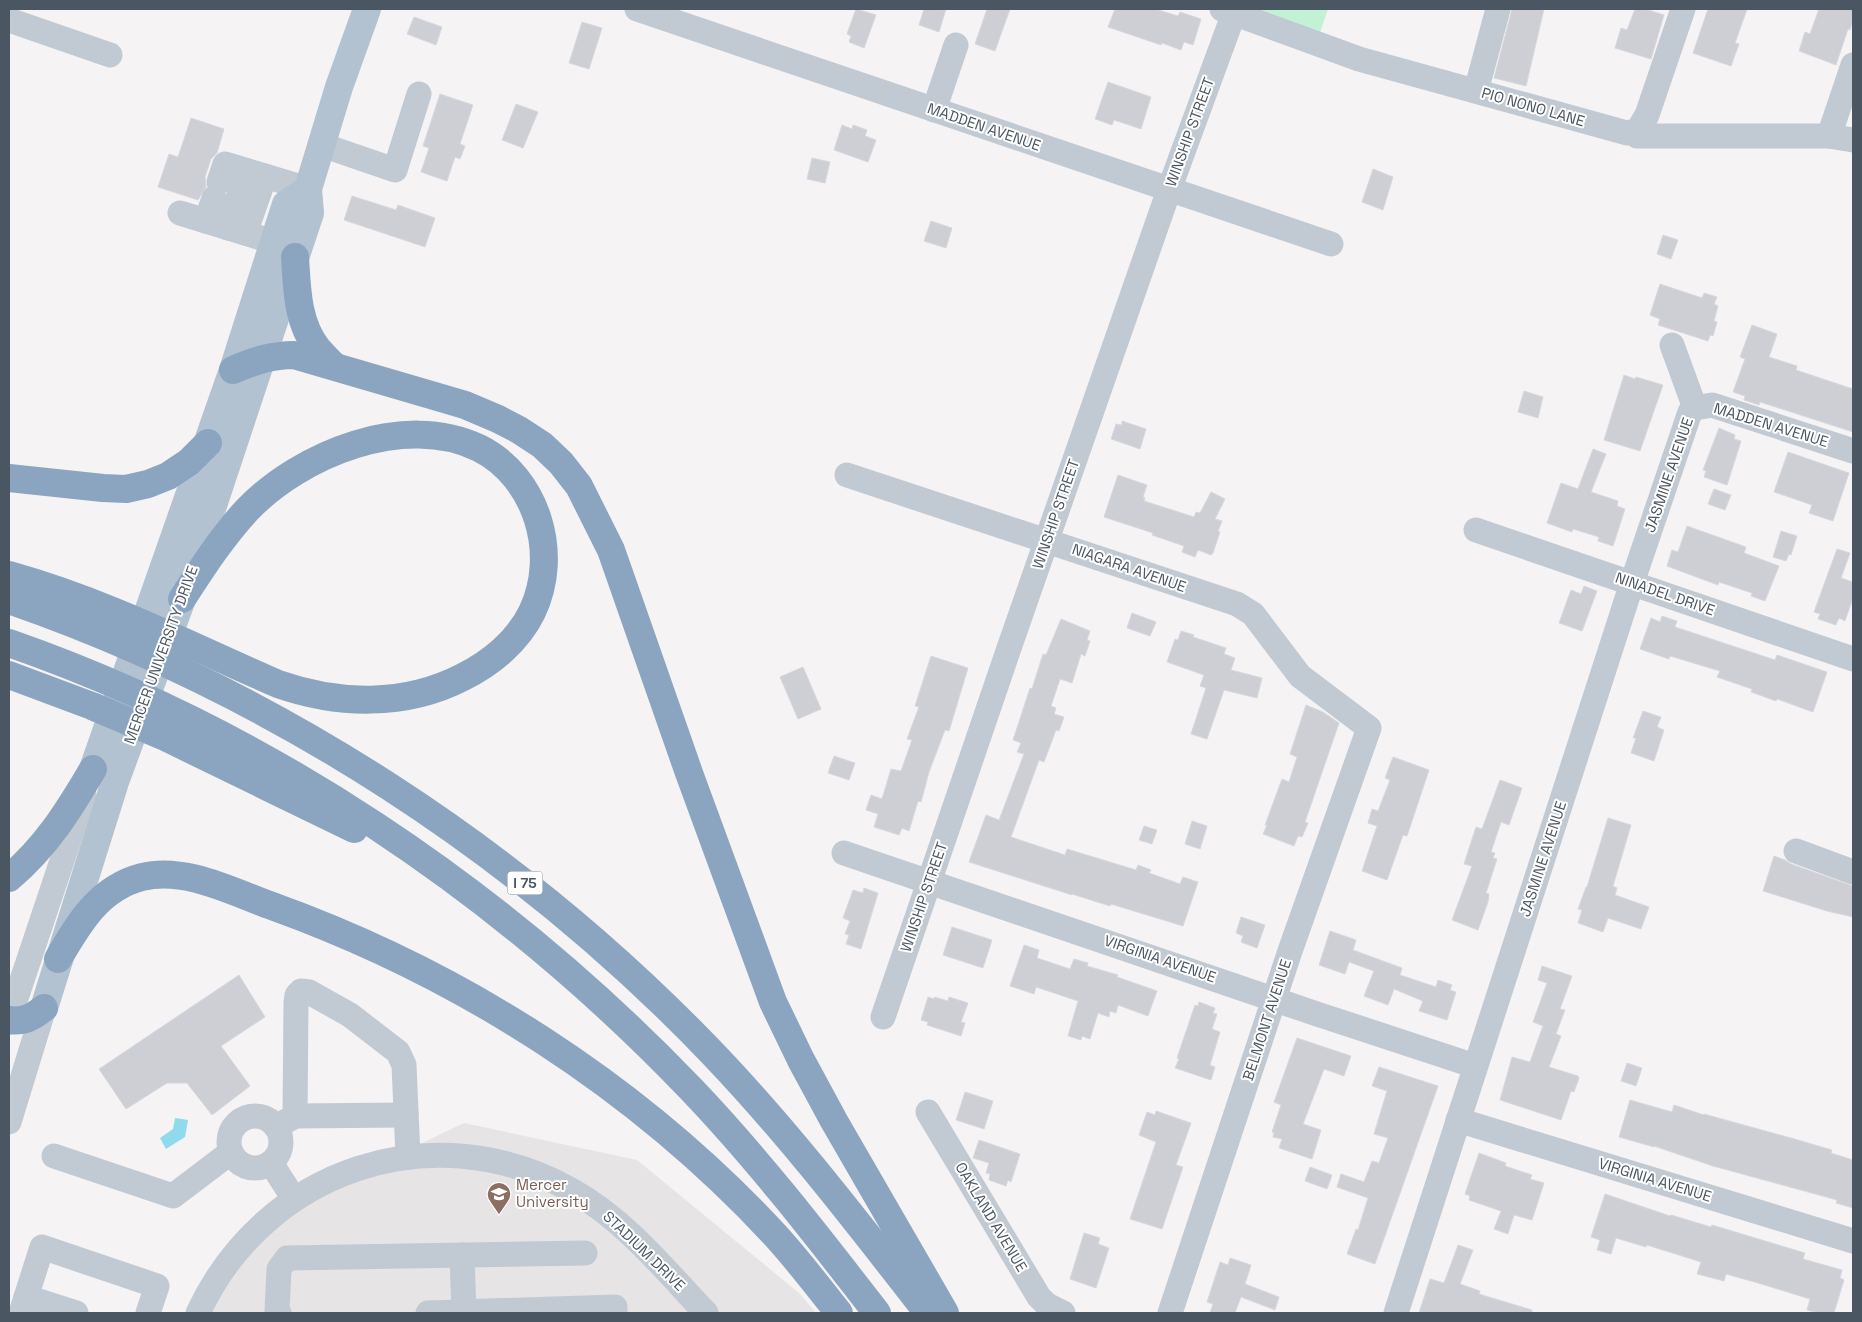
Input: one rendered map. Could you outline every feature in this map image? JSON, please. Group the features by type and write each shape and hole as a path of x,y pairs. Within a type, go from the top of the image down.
{"highway":[{"path":"284,250 305,328 317,348 334,365"},
{"path":"233,370 262,358 277,355 294,355 334,365 465,405 518,430 542,445 579,486 611,550 689,773 773,1002 801,1060 834,1121 945,1313"},
{"path":"9,574 130,617 278,684 303,693 359,701 406,696 432,690 455,682 495,658 522,630 532,613 539,596 542,579 544,543 540,522 533,505 522,486 495,458 459,440 440,436 392,436 344,449 319,459 272,488 248,509 224,537 182,599"},
{"path":"9,478 126,489 148,484 168,476 189,462 208,443"},
{"name":"I 75","path":"9,600 50,614 149,655 230,693 301,732 410,800 485,853 560,910 631,973 714,1055 768,1114 928,1313"},
{"name":"I 75","path":"9,643 92,674 169,710 299,778 419,855 483,902 572,974 693,1090 764,1171 877,1313"},
{"path":"9,675 163,736 337,822 419,855"},
{"path":"9,878 47,841 71,806 104,775"},
{"path":"58,959 77,926 91,907 106,894 124,883 159,874 177,875 216,886 308,918 356,939 422,970 491,1008 553,1047 617,1094 685,1148 736,1195 775,1235 839,1313"},
{"path":"9,1020 25,1020 44,1008"}],"main road":[{"name":"MERCER UNIVERSITY DRIVE","path":"44,1008 104,775 157,587 233,370 284,250 310,213 308,189 366,9"},
{"name":"MERCER UNIVERSITY DRIVE","path":"104,775 182,599 262,358 284,250"}],"street":[{"name":"MADDEN AVENUE","path":"637,9 1331,244"},
{"path":"1476,91 1498,9"},
{"path":"1634,132 1638,130 1647,115 1683,9"},
{"name":"PIO NONO LANE","path":"1228,11 1359,59 1628,134 1634,132 1637,136 1841,138"},
{"name":"WINSHIP STREET","path":"883,1017 1169,190 1228,11"},
{"path":"9,20 110,55"},
{"path":"934,110 956,45"},
{"path":"1841,138 1853,65"},
{"path":"322,145 396,170 419,94"},
{"path":"223,213 225,164 308,189"},
{"path":"223,213 256,174"},
{"path":"180,213 223,213 284,250"},
{"name":"MADDEN AVENUE","path":"1672,345 1695,408 1712,405 1853,452"},
{"name":"JASMINE AVENUE","path":"1396,1313 1632,583 1690,412 1695,408"},
{"name":"NIAGARA AVENUE","path":"847,475 1237,604 1253,614 1300,676 1369,728"},
{"name":"NINADEL DRIVE","path":"1476,530 1853,659"},
{"name":"BELMONT AVENUE","path":"1170,1313 1274,998 1369,728"},
{"name":"MERCER UNIVERSITY DRIVE","path":"9,1020 104,775"},
{"path":"1796,851 1853,872"},
{"name":"VIRGINIA AVENUE","path":"844,852 1475,1066"},
{"path":"406,1115 286,1122 257,1115 248,1116 240,1120 230,1133 229,1142 231,1152 236,1160 247,1167 265,1166 271,1163 277,1156 281,1147 286,1122 296,1002 297,995 301,991 309,992 350,1015 398,1052 404,1065 408,1157"},
{"name":"MERCER UNIVERSITY DRIVE","path":"9,1122 44,1008"},
{"name":"OAKLAND AVENUE","path":"928,1112 1039,1297 1054,1310 1063,1313"},
{"name":"VIRGINIA AVENUE","path":"1458,1120 1853,1241"},
{"path":"54,1156 173,1196 231,1152"},
{"name":"STADIUM DRIVE","path":"198,1313 213,1285 239,1249 270,1217 294,1199 322,1182 364,1166 408,1157 431,1155 485,1159 511,1165 556,1182 600,1208 625,1230 706,1313"},
{"path":"271,1163 294,1199"},
{"path":"76,1313 23,1305 42,1247 157,1286 148,1313"},
{"path":"279,1313 277,1311 279,1270 287,1258 585,1253"},
{"path":"462,1255 464,1313"},
{"path":"428,1313 615,1307 615,1313"}],"shaded area":[{"name":"Mercer University","path":"464,1123 637,1160 799,1293 816,1313 208,1313 257,1243 332,1186"}],"green space":[{"path":"1248,9 1328,9 1319,35"}],"water":[{"path":"175,1118 188,1120 185,1137 166,1149 160,1138 173,1129"}],"building":[{"path":"856,9 876,15 864,48 849,42 851,36 847,34"},
{"path":"924,9 946,9 939,32 919,25"},
{"path":"987,9 1010,9 995,51 975,44"},
{"path":"1115,9 1155,9 1178,16 1180,12 1201,19 1193,45 1184,42 1181,50 1108,27"},
{"path":"1512,9 1544,9 1526,86 1494,78"},
{"path":"1635,9 1645,9 1664,15 1651,59 1615,48 1621,28 1627,30"},
{"path":"1708,9 1747,9 1735,43 1739,44 1731,66 1693,53"},
{"path":"1819,9 1853,9 1850,30 1848,29 1836,65 1799,51 1805,32 1810,34"},
{"path":"414,17 442,27 436,45 407,34"},
{"path":"582,22 602,28 589,69 569,63"},
{"path":"1108,82 1151,97 1141,129 1114,120 1112,125 1095,119"},
{"path":"440,94 473,105 460,144 465,146 460,159 455,157 447,181 421,172 429,148 423,146"},
{"path":"516,104 538,112 523,148 502,140"},
{"path":"191,118 224,129 217,153 211,159 205,177 206,187 198,200 158,187 169,154 178,157"},
{"path":"842,125 852,129 853,125 867,130 865,136 876,140 868,162 834,150"},
{"path":"812,158 830,162 825,183 807,179"},
{"path":"1373,169 1393,177 1383,210 1362,202"},
{"path":"352,196 396,210 398,205 435,218 425,247 344,220"},
{"path":"931,221 952,228 946,248 924,241"},
{"path":"1663,235 1678,240 1671,259 1657,254"},
{"path":"1660,284 1702,298 1704,293 1717,297 1714,304 1718,306 1714,321 1717,322 1713,336 1710,335 1708,341 1658,325 1660,319 1650,315"},
{"path":"1752,325 1777,334 1769,357 1797,366 1796,370 1853,389 1853,432 1760,402 1759,405 1744,400 1745,396 1733,392 1745,359 1740,357"},
{"path":"1624,375 1663,385 1640,451 1604,440"},
{"path":"1524,391 1543,397 1538,418 1518,412"},
{"path":"1122,421 1146,429 1140,449 1111,439 1116,424 1122,425"},
{"path":"1719,428 1735,435 1734,439 1741,441 1727,485 1704,477 1706,471 1703,470"},
{"path":"1593,449 1606,454 1591,492 1618,501 1617,506 1625,509 1613,546 1598,541 1599,537 1573,529 1572,532 1547,523 1561,483 1578,489"},
{"path":"1788,452 1849,473 1833,521 1809,513 1812,505 1774,492"},
{"path":"1118,475 1147,485 1143,497 1145,498 1144,501 1194,517 1196,512 1200,513 1211,492 1225,499 1215,519 1222,521 1213,553 1211,555 1198,550 1195,557 1182,552 1184,546 1152,535 1153,533 1104,517"},
{"path":"1714,489 1731,495 1725,510 1708,504"},
{"path":"1687,526 1746,547 1744,553 1779,566 1765,601 1751,596 1752,593 1719,582 1718,585 1667,566 1672,550 1678,552"},
{"path":"1781,531 1797,536 1791,555 1789,554 1786,561 1773,557"},
{"path":"1837,549 1850,553 1841,578 1853,582 1853,598 1845,621 1839,618 1836,625 1818,619 1820,614 1814,612"},
{"path":"1584,586 1597,591 1582,631 1559,623 1571,590 1581,594"},
{"path":"1132,613 1156,622 1150,636 1127,628"},
{"path":"1662,616 1677,621 1675,627 1775,660 1777,655 1827,672 1813,712 1751,692 1752,689 1717,677 1720,671 1670,656 1669,659 1640,649 1651,618 1660,622"},
{"path":"1061,619 1090,631 1087,640 1090,641 1085,656 1081,654 1072,683 1060,679 1051,706 1056,708 1054,714 1064,717 1059,731 1056,730 1044,762 1039,760 1011,837 1065,855 1067,849 1136,870 1138,865 1151,870 1149,873 1180,884 1183,877 1198,882 1183,926 1111,904 1110,906 1072,895 969,862 986,815 999,820 1024,754 1017,752 1021,743 1013,740 1043,654 1046,655"},
{"path":"1181,631 1226,648 1224,654 1235,658 1231,670 1262,678 1257,698 1224,690 1207,739 1191,734 1206,688 1200,686 1204,675 1167,662 1175,639 1178,640"},
{"path":"931,656 968,668 949,731 945,730 929,772 921,802 918,801 909,831 902,828 899,835 874,827 878,814 866,810 871,795 882,799 891,769 901,771 912,740 907,739 919,707 915,706"},
{"path":"803,667 821,709 798,719 780,677"},
{"path":"1306,705 1323,712 1339,723 1305,822 1308,823 1302,837 1298,836 1294,846 1263,834 1282,779 1289,782 1297,757 1290,754"},
{"path":"1643,711 1661,717 1657,727 1664,730 1654,761 1631,753 1636,738 1633,738"},
{"path":"834,756 855,763 849,780 828,773"},
{"path":"1393,757 1429,770 1407,836 1403,835 1387,880 1362,871 1377,826 1368,823 1372,809 1378,811 1390,780 1385,778"},
{"path":"1500,780 1522,788 1509,825 1501,822 1491,852 1495,853 1493,858 1497,859 1486,893 1489,894 1488,902 1478,930 1452,920 1472,866 1464,864 1476,827 1482,829"},
{"path":"1608,818 1631,825 1613,886 1617,888 1615,895 1649,907 1641,929 1608,918 1603,932 1578,923 1582,910 1578,909 1587,887"},
{"path":"1192,821 1207,826 1200,849 1185,844"},
{"path":"1144,826 1157,830 1152,844 1139,840"},
{"path":"1774,856 1853,886 1853,917 1763,891"},
{"path":"864,888 878,893 861,949 846,944 849,935 845,934 850,921 843,918 853,890 863,893"},
{"path":"1241,917 1265,925 1257,948 1241,942 1243,936 1236,933"},
{"path":"952,927 992,940 983,968 943,955"},
{"path":"1330,931 1356,940 1353,950 1402,968 1400,975 1436,987 1438,980 1452,985 1450,990 1456,992 1447,1020 1419,1011 1423,1001 1394,989 1388,1005 1364,996 1374,971 1349,962 1345,974 1319,965"},
{"path":"1024,945 1039,950 1037,958 1070,969 1074,959 1088,963 1087,966 1118,975 1117,977 1157,991 1148,1016 1118,1005 1116,1013 1110,1011 1109,1017 1098,1013 1090,1039 1082,1036 1081,1040 1068,1036 1078,1001 1036,987 1034,994 1010,986"},
{"path":"1542,966 1572,976 1560,1009 1565,1010 1556,1034 1561,1036 1549,1067 1578,1076 1579,1078 1574,1092 1571,1091 1561,1120 1500,1100 1512,1057 1530,1062 1543,1026 1533,1022 1547,983 1538,980"},
{"path":"239,975 265,1017 221,1046 250,1086 212,1115 187,1083 167,1083 126,1109 99,1069"},
{"path":"928,997 948,1001 949,997 968,1003 961,1022 965,1023 961,1036 927,1025 928,1022 921,1020"},
{"path":"1199,1002 1215,1008 1213,1013 1217,1014 1212,1029 1220,1032 1210,1065 1215,1067 1211,1080 1175,1068 1195,1005 1198,1006"},
{"path":"1297,1038 1351,1056 1344,1076 1324,1069 1303,1124 1321,1130 1312,1159 1279,1148 1282,1139 1273,1137 1274,1133 1272,1132 1281,1105 1274,1102"},
{"path":"1627,1063 1642,1068 1636,1086 1621,1081"},
{"path":"1379,1067 1438,1086 1375,1264 1347,1254 1356,1229 1358,1230 1368,1198 1337,1187 1341,1174 1364,1182 1372,1161 1379,1163 1388,1138 1374,1134 1387,1091 1372,1086"},
{"path":"965,1092 993,1101 984,1129 956,1120"},
{"path":"1630,1100 1672,1112 1674,1105 1832,1150 1831,1153 1853,1160 1853,1208 1836,1203 1837,1200 1713,1166 1654,1146 1619,1137"},
{"path":"1156,1111 1191,1123 1176,1165 1183,1167 1162,1229 1130,1219 1156,1142 1139,1135 1147,1112 1155,1115"},
{"path":"979,1140 1020,1154 1011,1182 1008,1180 1006,1186 989,1180 990,1174 986,1173 989,1163 973,1158"},
{"path":"1479,1153 1506,1163 1505,1166 1532,1175 1530,1179 1544,1183 1532,1220 1514,1215 1508,1234 1494,1229 1501,1211 1469,1200 1470,1196 1465,1194"},
{"path":"1310,1167 1332,1175 1327,1189 1305,1181"},
{"path":"1605,1194 1670,1216 1711,1227 1712,1225 1805,1253 1803,1259 1842,1270 1840,1278 1844,1280 1834,1313 1819,1313 1807,1310 1810,1299 1758,1283 1726,1274 1724,1281 1697,1274 1701,1262 1647,1245 1646,1247 1616,1238 1611,1254 1597,1250 1600,1240 1591,1237"},
{"path":"1084,1233 1100,1238 1098,1244 1109,1248 1096,1288 1070,1279"},
{"path":"1458,1245 1473,1250 1460,1284 1480,1291 1479,1294 1532,1310 1532,1313 1419,1313 1430,1279 1444,1283"},
{"path":"1230,1258 1251,1265 1245,1284 1279,1297 1275,1310 1241,1297 1235,1313 1210,1313 1213,1304 1207,1302 1220,1262 1228,1265"}],"place":[{"name":"Mercer University","path":"499,1215"}]}
